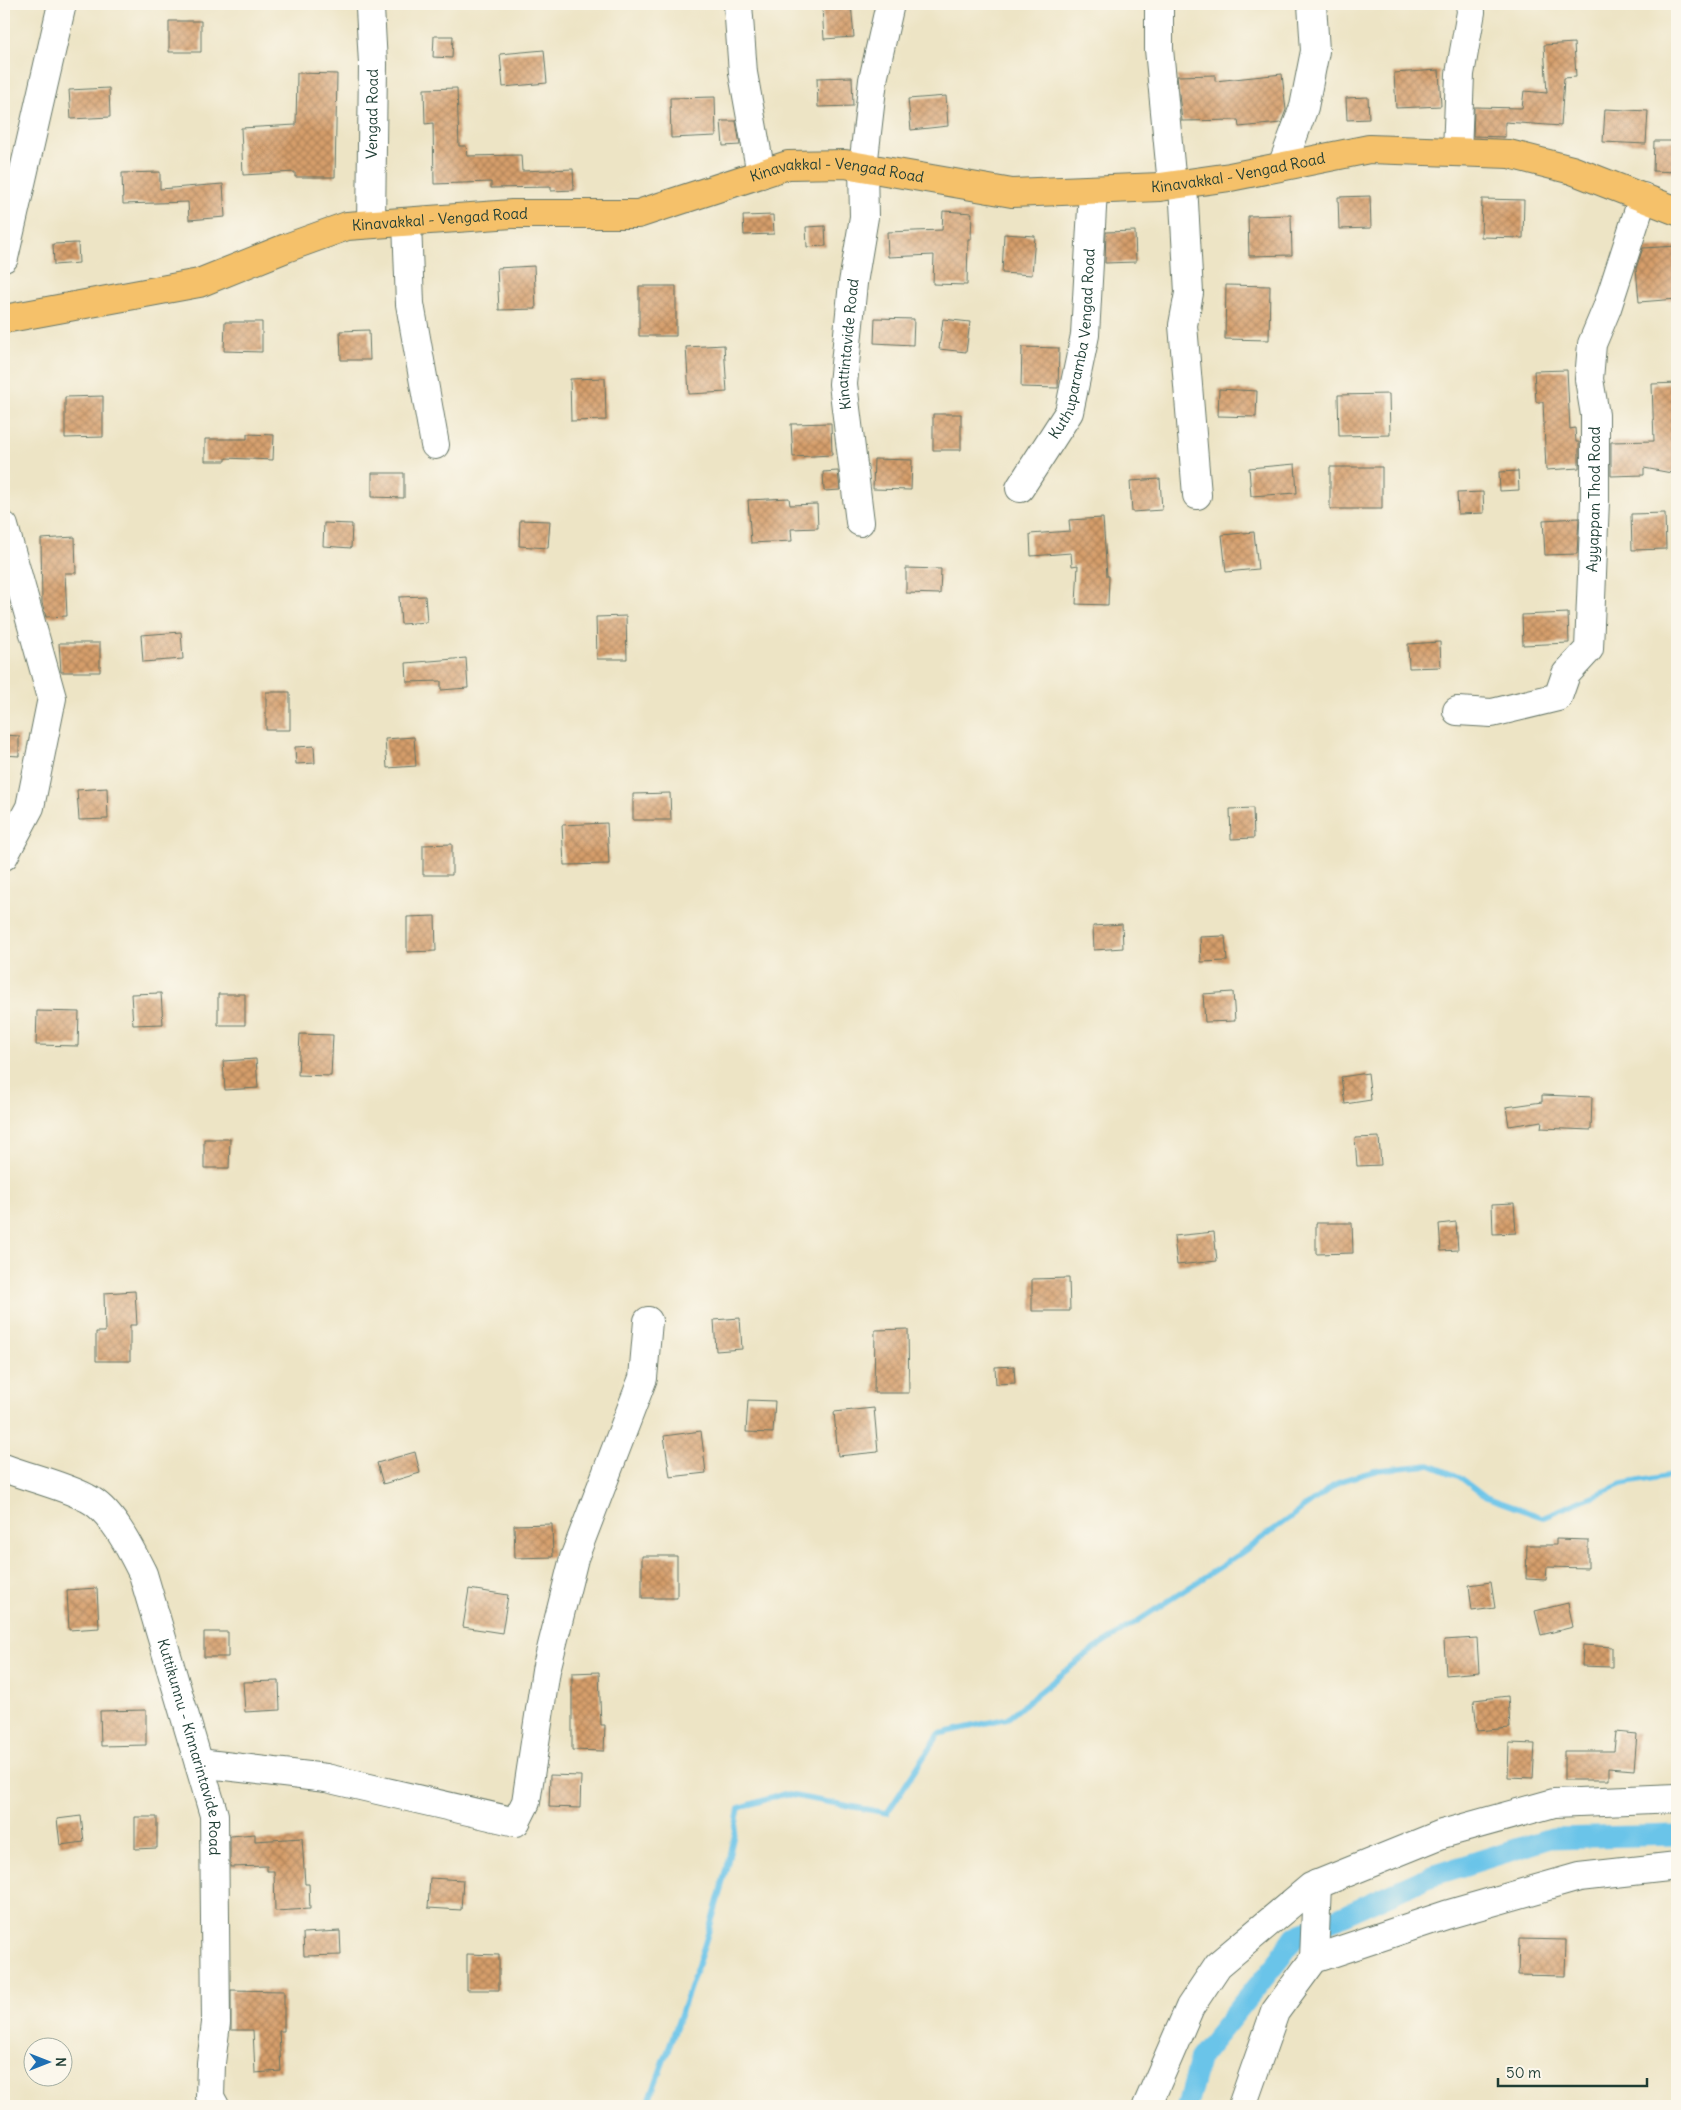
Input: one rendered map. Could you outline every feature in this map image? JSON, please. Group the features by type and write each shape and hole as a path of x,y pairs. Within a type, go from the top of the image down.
{"main road":[{"name":"Kinavakkal - Vengad Road","path":"4,319 199,283 347,226 512,214 638,214 788,165 844,164 1012,193 1178,184 1369,149 1508,154 1572,170 1677,211"}],"street":[{"path":"4,258 62,4"},
{"name":"Vengad Road","path":"371,224 373,64 370,8 372,4"},
{"path":"738,4 743,73 761,174"},
{"name":"Kinattintavide Road","path":"860,522 843,384 853,283 864,217 863,167 873,80 890,4"},
{"path":"1158,4 1158,49 1178,184 1189,293 1183,325 1197,495"},
{"path":"1282,166 1304,107 1316,51 1312,4"},
{"path":"1457,152 1460,74 1471,12 1470,4"},
{"name":"Kuthuparamba Vengad Road","path":"1020,488 1069,412 1085,335 1093,190"},
{"name":"Ayyappan Thod Road","path":"1457,711 1492,713 1558,697 1566,674 1589,649 1595,500 1595,415 1589,379 1592,344 1607,308 1643,198"},
{"path":"407,222 410,304 434,445"},
{"path":"4,526 52,698 30,807 4,856"},
{"path":"199,1763 326,1778 516,1822 526,1802 546,1670 574,1558 643,1378 648,1320"},
{"name":"Kuttikunnu - Kinnarintavide Road","path":"4,1468 88,1498 111,1518 129,1547 142,1574 214,1815 216,2023 211,2063 210,2097 215,2106"},
{"path":"1148,2106 1190,2007 1218,1965 1311,1887 1442,1834 1554,1804 1677,1798"},
{"path":"1314,1959 1446,1916 1579,1877 1677,1866"},
{"path":"1242,2106 1275,2012 1314,1959 1318,1884"}],"building":[{"path":"851,4 854,37 824,39 822,7"},
{"path":"169,21 201,21 201,52 169,52"},
{"path":"434,36 453,36 452,58 433,57"},
{"path":"1574,43 1576,77 1564,78 1561,126 1505,122 1505,137 1473,136 1474,107 1522,108 1524,91 1547,93 1544,45"},
{"path":"544,50 547,83 503,87 500,54"},
{"path":"1439,70 1441,106 1396,108 1394,73"},
{"path":"297,73 337,74 335,177 295,177 295,172 243,175 241,128 296,125"},
{"path":"1282,74 1286,110 1281,123 1239,127 1238,120 1182,121 1177,76 1215,75 1215,81"},
{"path":"852,77 853,106 818,107 817,78"},
{"path":"109,88 110,117 71,119 69,90"},
{"path":"457,88 459,146 466,146 467,156 521,155 522,171 573,169 574,190 551,191 551,187 491,188 491,182 434,184 433,123 425,124 424,89"},
{"path":"946,96 948,126 911,130 908,99"},
{"path":"715,97 716,136 671,138 670,98"},
{"path":"1368,97 1369,119 1347,120 1346,98"},
{"path":"1605,109 1648,111 1646,144 1603,142"},
{"path":"721,121 736,121 740,145 723,146"},
{"path":"1654,141 1677,141 1677,172 1653,171"},
{"path":"160,172 160,189 223,184 225,217 189,220 188,202 123,204 122,173"},
{"path":"1370,196 1371,228 1339,229 1338,197"},
{"path":"1482,199 1524,200 1523,238 1481,237"},
{"path":"943,211 972,213 971,239 968,239 967,285 933,284 934,255 888,257 887,232 942,230"},
{"path":"773,215 774,234 744,235 743,216"},
{"path":"1291,215 1292,255 1249,256 1248,216"},
{"path":"825,226 826,246 807,247 806,227"},
{"path":"1135,231 1136,262 1105,263 1106,232"},
{"path":"1004,234 1035,236 1032,275 1002,273"},
{"path":"78,243 79,263 54,265 53,244"},
{"path":"1677,246 1677,299 1639,302 1636,268 1643,248"},
{"path":"534,266 536,309 499,310 497,268"},
{"path":"1226,285 1270,286 1269,340 1225,339"},
{"path":"639,286 676,286 676,336 639,336"},
{"path":"875,318 914,319 913,345 874,343"},
{"path":"943,319 970,322 966,352 939,349"},
{"path":"225,322 262,322 262,352 224,351"},
{"path":"369,330 370,360 341,360 340,331"},
{"path":"724,345 727,392 689,394 686,347"},
{"path":"1022,347 1059,348 1058,388 1021,387"},
{"path":"1567,370 1570,429 1575,428 1576,442 1579,442 1579,468 1546,470 1543,402 1536,402 1534,371"},
{"path":"605,378 606,420 571,421 570,379"},
{"path":"1677,383 1677,474 1644,468 1644,475 1611,476 1611,442 1654,441 1652,384"},
{"path":"1219,389 1257,391 1256,417 1218,416"},
{"path":"1389,394 1390,435 1339,436 1338,395"},
{"path":"103,396 103,437 65,438 65,397"},
{"path":"933,414 961,414 961,450 933,450"},
{"path":"831,423 832,455 793,457 791,424"},
{"path":"247,434 274,435 273,460 226,458 226,461 205,461 205,439 247,439"},
{"path":"874,459 912,460 911,490 873,489"},
{"path":"1295,464 1297,493 1251,496 1249,468"},
{"path":"1330,467 1382,467 1382,509 1330,509"},
{"path":"838,471 840,490 824,491 823,472"},
{"path":"1518,471 1519,490 1500,491 1499,472"},
{"path":"372,473 404,473 404,498 372,497"},
{"path":"1160,479 1162,510 1132,512 1130,481"},
{"path":"1483,492 1484,513 1458,514 1457,493"},
{"path":"789,498 790,505 817,504 818,528 791,529 792,541 751,543 748,500"},
{"path":"1665,513 1666,549 1632,550 1631,514"},
{"path":"1103,518 1107,576 1109,576 1108,605 1076,604 1078,565 1072,566 1071,553 1031,556 1030,534 1070,531 1069,520"},
{"path":"1579,518 1577,554 1545,555 1543,520"},
{"path":"520,520 550,521 548,548 519,546"},
{"path":"324,523 352,524 351,548 323,546"},
{"path":"1254,532 1258,569 1226,572 1222,535"},
{"path":"75,537 76,573 65,573 67,616 46,617 42,603 41,539"},
{"path":"906,568 941,569 940,594 906,593"},
{"path":"425,596 427,622 401,624 399,597"},
{"path":"1568,613 1569,643 1523,645 1522,615"},
{"path":"626,616 627,659 597,659 596,617"},
{"path":"181,632 183,659 143,662 141,635"},
{"path":"1440,642 1441,667 1409,668 1408,644"},
{"path":"59,643 100,643 100,672 61,672"},
{"path":"466,658 468,688 441,690 441,681 407,682 406,663"},
{"path":"266,692 290,692 290,730 266,730"},
{"path":"4,735 19,736 19,756 4,755"},
{"path":"414,737 416,766 387,768 385,739"},
{"path":"314,746 315,763 296,764 295,747"},
{"path":"107,788 108,819 79,820 77,790"},
{"path":"670,793 671,820 633,820 633,794"},
{"path":"1253,808 1254,838 1231,839 1230,809"},
{"path":"607,823 609,864 564,865 562,825"},
{"path":"452,844 452,875 423,875 423,845"},
{"path":"435,916 436,951 407,952 407,917"},
{"path":"1122,924 1123,948 1094,950 1093,926"},
{"path":"1225,936 1227,961 1201,962 1200,937"},
{"path":"1233,992 1235,1021 1205,1022 1203,994"},
{"path":"161,993 163,1024 133,1025 131,994"},
{"path":"218,994 245,994 245,1025 218,1025"},
{"path":"37,1011 79,1012 78,1046 36,1045"},
{"path":"300,1034 333,1035 331,1076 298,1075"},
{"path":"256,1059 258,1088 225,1090 223,1061"},
{"path":"1368,1073 1371,1100 1345,1104 1341,1077"},
{"path":"1542,1095 1592,1097 1591,1130 1541,1128 1542,1121 1509,1126 1506,1107 1542,1102"},
{"path":"1379,1137 1381,1165 1357,1166 1355,1138"},
{"path":"204,1139 230,1139 229,1168 204,1168"},
{"path":"1514,1203 1516,1233 1493,1234 1492,1204"},
{"path":"1456,1222 1458,1250 1441,1251 1439,1224"},
{"path":"1316,1223 1352,1223 1353,1253 1316,1254"},
{"path":"1214,1232 1217,1261 1177,1265 1174,1236"},
{"path":"1069,1278 1070,1311 1032,1311 1032,1279"},
{"path":"135,1291 137,1325 130,1325 130,1361 96,1361 96,1332 105,1332 104,1293"},
{"path":"740,1318 742,1349 716,1351 714,1320"},
{"path":"908,1329 909,1393 874,1393 875,1330"},
{"path":"1014,1366 1015,1383 996,1384 995,1367"},
{"path":"748,1400 775,1401 773,1433 746,1432"},
{"path":"874,1408 878,1452 838,1456 834,1412"},
{"path":"701,1431 706,1473 670,1477 664,1436"},
{"path":"415,1452 420,1473 383,1484 377,1463"},
{"path":"552,1524 553,1557 515,1558 514,1525"},
{"path":"1556,1539 1588,1540 1588,1568 1547,1567 1546,1580 1526,1579 1527,1545 1556,1545"},
{"path":"642,1556 677,1556 677,1598 642,1598"},
{"path":"1491,1582 1495,1608 1472,1611 1469,1585"},
{"path":"97,1588 99,1628 69,1630 67,1590"},
{"path":"469,1589 508,1595 502,1633 463,1627"},
{"path":"1568,1603 1573,1627 1541,1635 1535,1611"},
{"path":"204,1632 228,1632 228,1657 204,1657"},
{"path":"1477,1638 1479,1672 1446,1675 1444,1640"},
{"path":"1583,1645 1612,1647 1612,1667 1582,1666"},
{"path":"599,1672 601,1725 605,1725 604,1751 572,1750 572,1673"},
{"path":"279,1681 280,1710 245,1712 243,1682"},
{"path":"1508,1696 1510,1728 1477,1731 1474,1700"},
{"path":"146,1710 146,1745 101,1746 100,1711"},
{"path":"1616,1732 1637,1734 1634,1770 1609,1768 1609,1780 1564,1780 1564,1751 1614,1751"},
{"path":"1509,1743 1535,1744 1533,1778 1508,1777"},
{"path":"550,1775 581,1776 580,1808 549,1807"},
{"path":"81,1816 84,1842 60,1845 57,1819"},
{"path":"135,1817 157,1817 157,1848 135,1849"},
{"path":"255,1834 255,1841 302,1838 305,1884 309,1884 310,1909 275,1911 274,1871 267,1871 267,1866 230,1867 230,1836"},
{"path":"430,1878 463,1880 461,1910 428,1908"},
{"path":"340,1931 341,1955 304,1956 303,1933"},
{"path":"1519,1939 1566,1940 1565,1976 1518,1975"},
{"path":"467,1954 499,1955 499,1990 467,1990"},
{"path":"231,1990 284,1991 284,2031 279,2031 281,2071 255,2073 253,2030 231,2030"}],"waterway":[{"path":"647,2106 700,1959 722,1884 739,1808 784,1794 887,1813 939,1734 1008,1718 1084,1656 1240,1554 1340,1481 1378,1470 1430,1465 1460,1477 1486,1497 1542,1517 1622,1484 1677,1474"},
{"path":"1187,2106 1200,2057 1295,1937 1428,1877 1551,1838 1677,1835"}]}
